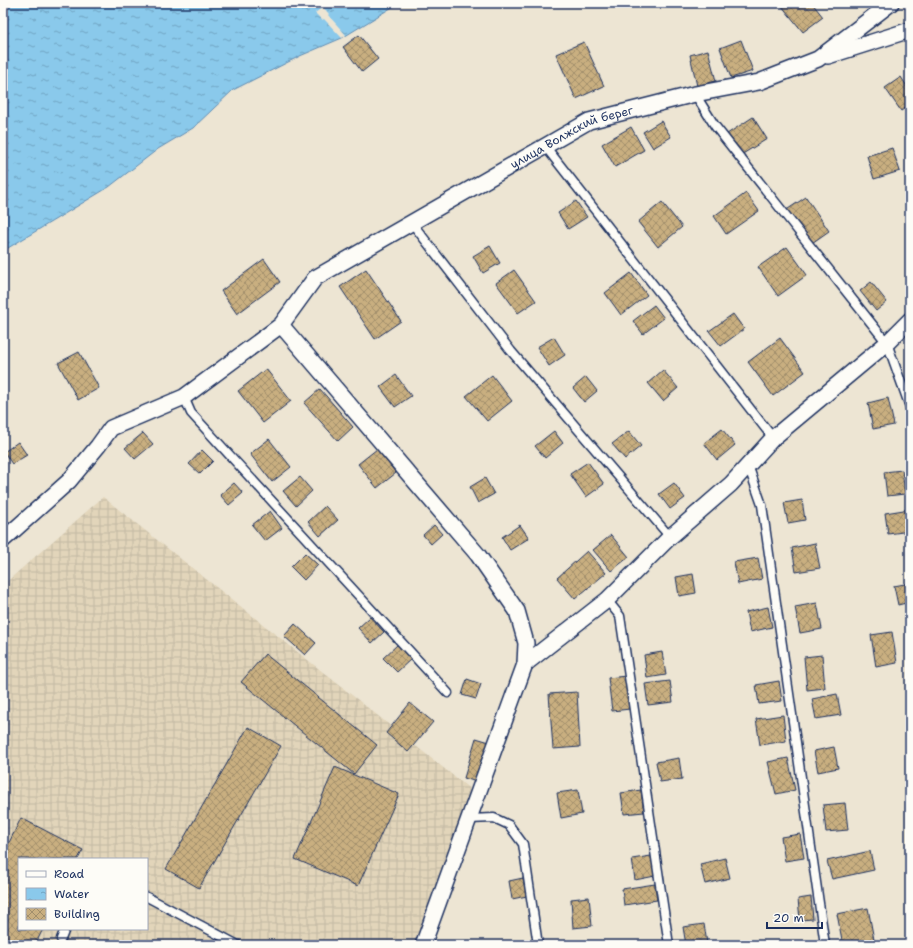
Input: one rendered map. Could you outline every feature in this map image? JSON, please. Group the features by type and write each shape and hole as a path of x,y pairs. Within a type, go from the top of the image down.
{"street":[{"name":"улица Волжский берег","path":"3,540 69,481 111,428 184,397 281,325 315,278 589,121 695,94 760,82 818,59 891,3"},
{"path":"818,59 910,30"},
{"path":"524,664 607,600 670,537 731,484 773,438 887,343 910,320"},
{"path":"281,325 478,556 517,611 526,643 524,664 423,945"}],"lane":[{"path":"695,94 715,126 887,343 910,407"},
{"path":"545,146 773,438"},
{"path":"412,223 511,351 670,537"},
{"path":"184,397 191,412 448,693"},
{"path":"748,465 762,505 825,945"},
{"path":"607,600 620,616 669,945"},
{"path":"469,819 494,818 509,825 523,844 538,945"},
{"path":"148,898 238,945"},
{"path":"61,939 65,930"}],"shaded area":[{"path":"103,497 475,793 418,945 3,945 3,585"}],"water":[{"path":"3,3 399,3 342,38 300,56 233,90 193,128 158,149 109,187 3,251"}],"pier":[{"path":"323,7 329,14 328,15 346,35 342,38 324,19 322,20 315,13"}],"building":[{"path":"783,3 812,3 823,17 803,32 781,5"},
{"path":"359,35 378,59 362,72 343,47"},
{"path":"741,40 753,71 731,78 720,48"},
{"path":"584,42 604,86 576,99 556,54"},
{"path":"708,50 716,81 697,86 690,55"},
{"path":"901,77 910,91 910,105 901,111 885,88"},
{"path":"753,117 767,139 741,155 727,134"},
{"path":"661,121 671,137 653,148 643,132"},
{"path":"631,127 644,150 615,167 602,144"},
{"path":"892,148 900,171 874,179 867,156"},
{"path":"746,193 759,211 726,234 714,216"},
{"path":"806,197 829,231 809,245 785,211"},
{"path":"576,201 587,217 568,229 558,213"},
{"path":"662,202 682,227 658,247 638,222"},
{"path":"490,246 500,263 483,273 473,256"},
{"path":"787,247 807,275 778,296 758,267"},
{"path":"264,259 280,282 237,314 221,291"},
{"path":"366,269 401,321 375,339 340,287"},
{"path":"514,270 536,301 518,313 496,283"},
{"path":"631,273 647,295 621,315 605,293"},
{"path":"871,282 887,302 876,311 860,291"},
{"path":"654,305 664,318 643,334 633,321"},
{"path":"733,314 744,329 721,346 709,331"},
{"path":"554,337 565,355 549,366 537,347"},
{"path":"780,338 805,372 773,396 748,362"},
{"path":"79,352 99,388 78,400 58,363"},
{"path":"266,369 291,401 263,423 238,391"},
{"path":"663,370 678,388 663,401 648,383"},
{"path":"396,375 411,396 395,407 380,387"},
{"path":"492,375 512,401 487,421 466,396"},
{"path":"586,377 597,391 584,402 573,388"},
{"path":"320,389 353,427 338,441 304,403"},
{"path":"888,398 894,425 873,429 868,403"},
{"path":"722,429 735,445 717,460 704,443"},
{"path":"554,431 563,443 545,458 535,446"},
{"path":"629,431 641,446 625,459 612,444"},
{"path":"143,433 153,444 135,459 125,448"},
{"path":"269,439 291,467 272,482 250,454"},
{"path":"18,442 27,455 12,464 4,452"},
{"path":"377,449 396,473 377,488 358,464"},
{"path":"202,450 213,461 200,474 189,464"},
{"path":"588,462 604,484 586,497 570,474"},
{"path":"902,470 905,494 887,496 884,472"},
{"path":"300,477 312,491 296,506 283,491"},
{"path":"485,478 494,494 478,503 470,487"},
{"path":"234,483 243,493 229,505 220,495"},
{"path":"674,483 685,498 670,509 659,494"},
{"path":"802,500 805,520 788,523 784,503"},
{"path":"325,506 338,520 320,536 308,522"},
{"path":"910,509 910,531 888,534 885,513"},
{"path":"270,511 282,528 265,541 252,525"},
{"path":"434,525 442,534 431,544 423,535"},
{"path":"520,525 529,538 510,550 502,537"},
{"path":"611,535 629,557 611,571 593,550"},
{"path":"815,543 820,568 796,572 792,548"},
{"path":"587,551 606,573 575,599 557,578"},
{"path":"305,553 318,565 304,580 291,567"},
{"path":"758,558 762,579 738,584 734,562"},
{"path":"693,574 696,593 679,596 676,577"},
{"path":"910,583 910,602 898,605 894,586"},
{"path":"817,603 822,629 800,633 795,607"},
{"path":"768,607 772,627 750,632 746,612"},
{"path":"370,617 384,632 372,643 358,628"},
{"path":"295,624 316,643 305,655 284,636"},
{"path":"892,632 897,663 876,667 871,635"},
{"path":"397,645 411,659 397,672 383,658"},
{"path":"662,652 666,675 647,678 644,655"},
{"path":"265,654 377,745 354,774 241,682"},
{"path":"822,655 825,688 807,690 804,657"},
{"path":"626,676 630,709 612,711 608,678"},
{"path":"467,679 481,684 476,699 462,695"},
{"path":"670,681 673,702 648,705 645,684"},
{"path":"779,681 782,701 759,704 756,685"},
{"path":"577,692 580,747 553,749 549,694"},
{"path":"837,694 841,715 816,719 812,699"},
{"path":"410,703 433,722 408,752 386,733"},
{"path":"783,715 786,741 760,745 756,719"},
{"path":"248,727 281,746 199,888 166,869"},
{"path":"476,738 493,743 480,783 464,778"},
{"path":"834,747 838,768 818,772 814,751"},
{"path":"679,758 682,779 660,782 656,762"},
{"path":"788,758 795,790 776,794 768,762"},
{"path":"335,767 399,794 358,886 295,859"},
{"path":"578,790 582,814 561,818 557,793"},
{"path":"641,790 644,812 624,814 621,793"},
{"path":"845,803 848,830 826,832 823,805"},
{"path":"21,818 83,850 79,858 18,858 18,930 42,930 35,945 3,945 3,855"},
{"path":"800,834 804,858 785,861 781,837"},
{"path":"870,851 874,870 832,879 827,861"},
{"path":"651,856 655,876 635,880 632,859"},
{"path":"725,858 730,878 705,884 700,864"},
{"path":"523,878 527,896 512,899 509,881"},
{"path":"655,884 657,900 624,905 622,889"},
{"path":"589,897 592,926 573,928 571,899"},
{"path":"811,897 813,919 800,920 798,899"},
{"path":"868,908 875,945 843,945 837,914"},
{"path":"704,924 707,943 686,945 683,927"}]}
